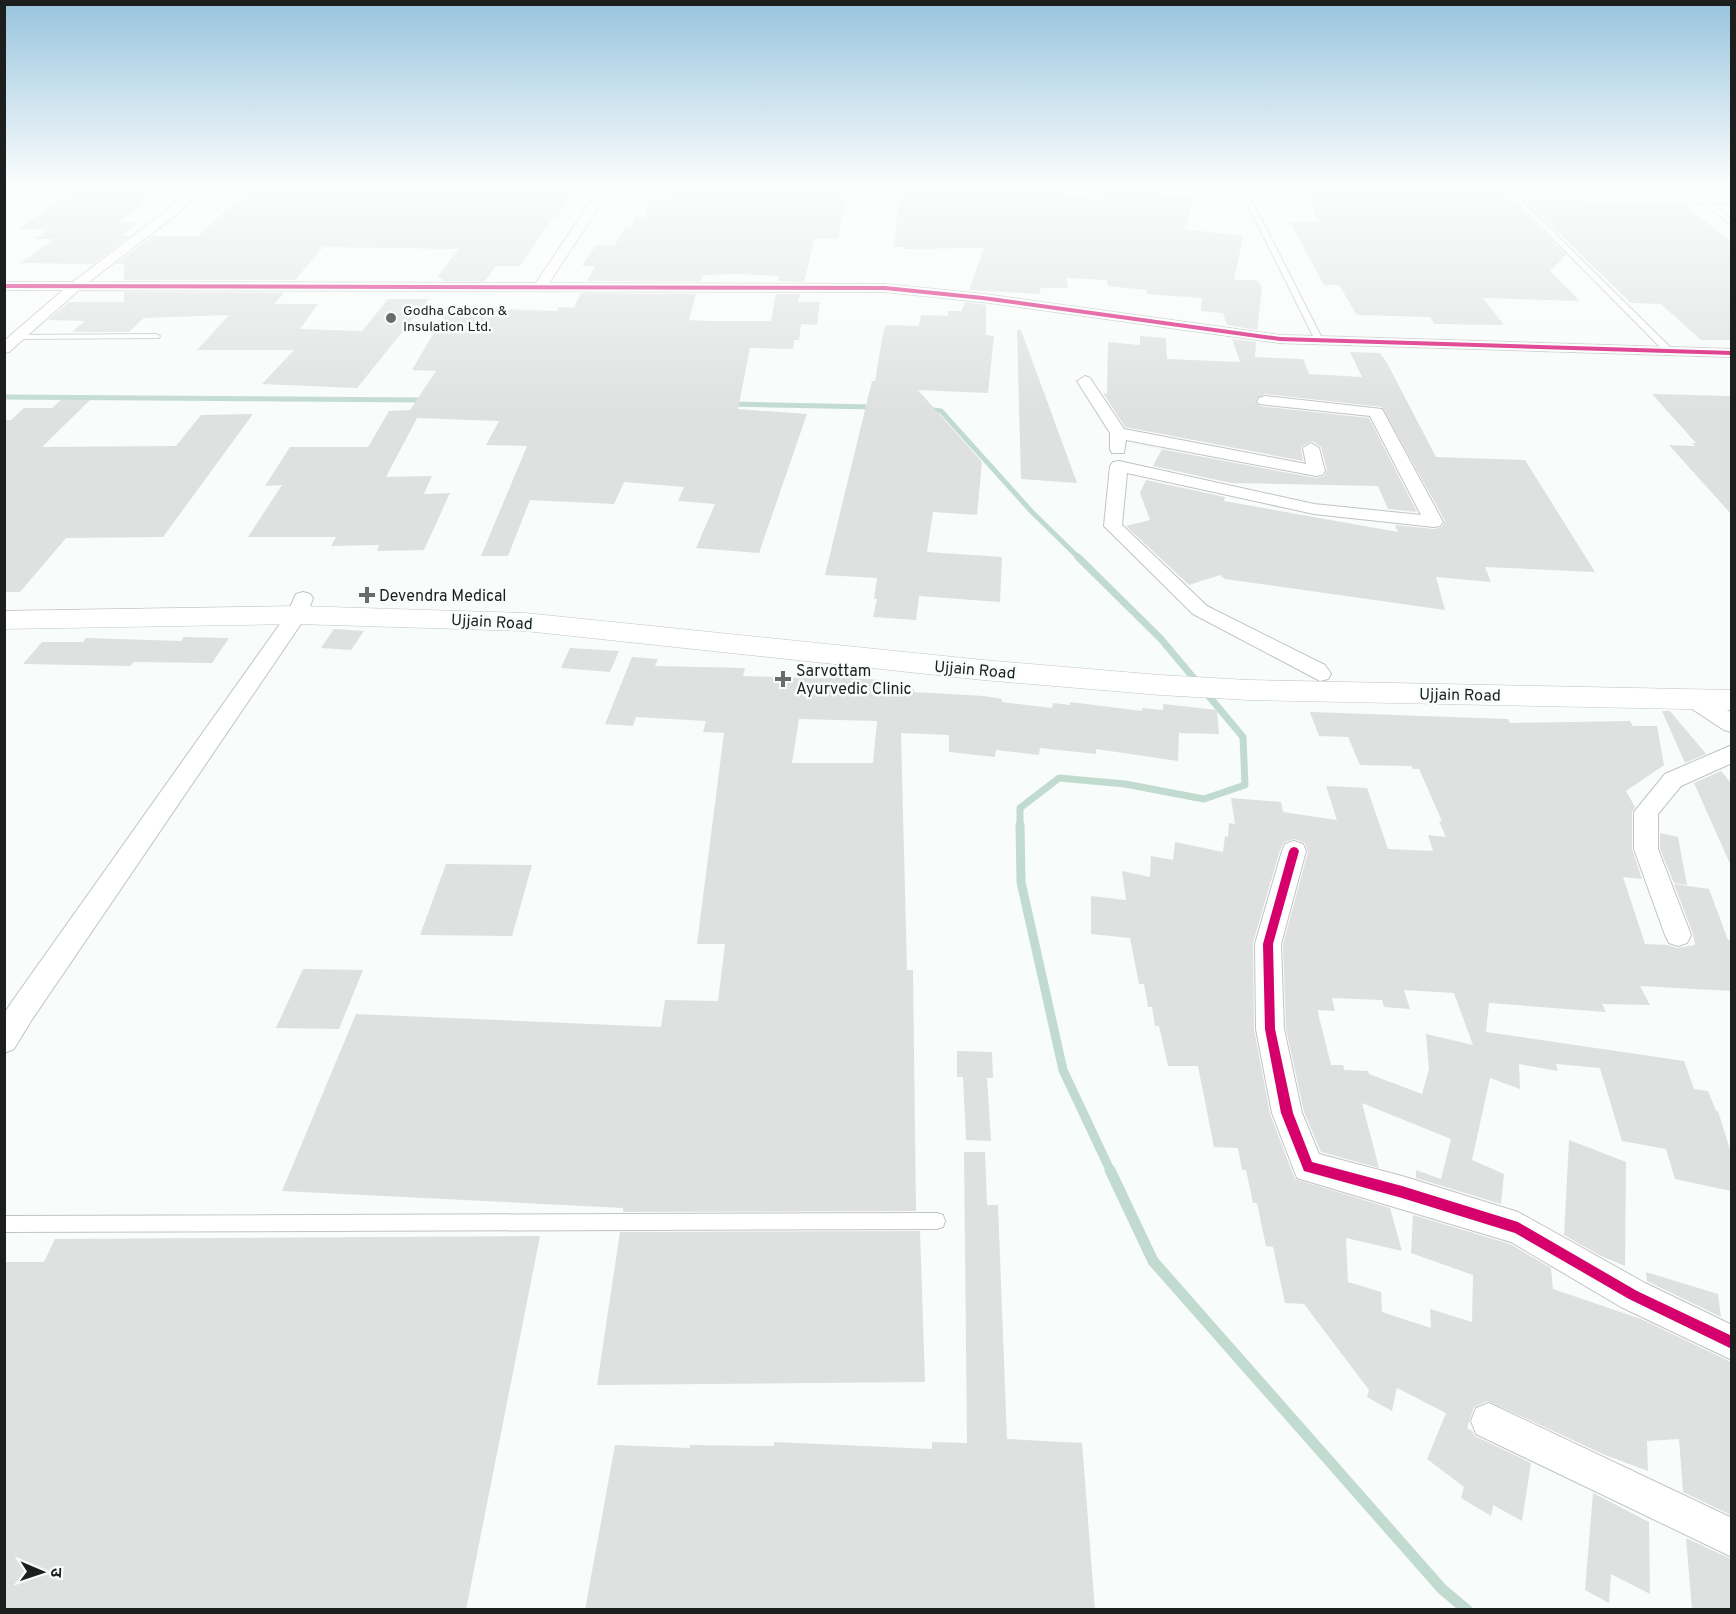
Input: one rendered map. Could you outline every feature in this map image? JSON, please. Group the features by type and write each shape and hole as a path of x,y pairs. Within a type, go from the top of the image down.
{"main road":[{"name":"Ujjain Road","path":"4,601 300,607 525,622 983,670 1731,700"},
{"name":"Ujjain Road","path":"4,620 300,607"},
{"name":"Ujjain Road","path":"1245,681 1320,674 1731,687"}],"street":[{"path":"4,349 106,262"},
{"path":"540,286 556,262"},
{"path":"6,286 885,288 994,300 1280,339 1731,353"},
{"path":"1085,381 1118,433 1119,466 1113,526 1200,610 1317,670 1320,674"},
{"path":"1119,466 1314,509 1434,522 1376,411 1265,401"},
{"path":"1118,433 1316,471 1311,448"},
{"path":"4,1040 13,1012 300,607"},
{"path":"1690,698 1731,724"},
{"path":"1678,935 1646,849 1646,812 1673,780 1731,753"},
{"path":"1294,851 1268,944 1270,1029 1287,1113 1308,1167 1402,1192 1518,1228 1633,1295 1731,1343"},
{"path":"1489,1421 1731,1538"}],"lane":[{"path":"1280,262 1319,340"},
{"path":"1580,262 1669,351"},
{"path":"18,337 156,336"},
{"path":"4,1224 937,1221"}],"building":[{"path":"21,262 95,262 93,264"},
{"path":"310,262 295,280 124,280 124,264 116,264"},
{"path":"449,262 523,262 520,266 496,266 485,281 444,281 438,276"},
{"path":"584,262 809,262 804,282 778,281 779,276 737,274 703,275 701,281 587,281 595,266 582,266"},
{"path":"979,262 1238,262 1234,280 1257,280 1262,288 1257,330 1227,325 1223,313 1201,311 1202,298 1147,294 1147,290 1108,286 1107,280 1066,278 1068,288 1041,288 1039,294 969,290"},
{"path":"1312,262 1559,262 1550,271 1580,301 1483,298 1504,325 1434,324 1430,317 1357,315 1339,285 1324,285"},
{"path":"1589,262 1731,262 1731,340 1701,340 1661,304 1631,303"},
{"path":"124,292 284,293 274,304 318,304 300,329 362,331 388,299 429,299 357,388 262,384 294,350 197,350 229,315 144,318 129,332 72,332 85,321 48,320 69,302 124,302"},
{"path":"581,293 696,294 689,320 711,321 771,321 776,294 800,294 798,302 820,302 817,325 801,324 799,340 794,340 793,349 750,348 738,409 807,414 759,553 696,548 715,504 678,501 684,487 624,482 614,504 530,500 508,556 481,556 527,446 486,445 499,421 417,418 386,477 432,476 424,494 450,493 424,550 377,551 379,545 331,546 336,537 248,537 282,485 265,486 290,447 368,447 389,411 410,410 436,371 412,370 449,307 557,311 559,307 574,308"},
{"path":"965,302 986,305 986,335 994,336 988,393 918,390 982,462 977,515 933,512 927,552 1002,557 1000,602 919,596 916,620 873,617 877,599 874,599 877,578 825,575 872,381 875,381 883,333 886,325 919,326 921,315 948,316 948,311 962,311"},
{"path":"1017,330 1021,330 1077,483 1021,479"},
{"path":"1140,336 1166,338 1167,359 1240,362 1232,339 1256,342 1255,357 1303,359 1309,374 1362,377 1350,352 1380,353 1436,457 1525,460 1595,572 1485,567 1491,582 1436,577 1445,610 1225,579 1220,575 1189,585 1126,526 1150,520 1140,493 1146,480 1225,497 1224,501 1398,532 1395,525 1434,529 1442,527 1445,521 1382,407 1265,394 1255,400 1259,406 1369,418 1417,512 1388,509 1378,486 1231,483 1153,466 1162,449 1316,478 1324,476 1327,470 1321,447 1312,441 1301,447 1303,461 1125,427 1103,393 1107,394 1108,342 1140,345"},
{"path":"1652,394 1731,396 1731,514 1669,445 1695,446 1692,443 1696,443"},
{"path":"61,400 90,400 42,447 176,446 201,415 253,414 163,537 66,538 20,592 4,592 4,420 11,420 24,408 52,408"},
{"path":"334,629 364,631 351,650 321,648"},
{"path":"184,637 229,638 212,663 134,662 130,666 23,664 42,642 83,642 86,638 181,641"},
{"path":"570,648 619,651 610,672 561,668"},
{"path":"632,657 658,659 655,666 745,668 743,676 830,678 830,676 880,680 879,686 914,689 914,692 984,696 1002,699 1002,702 1052,708 1053,703 1070,705 1070,702 1142,711 1142,708 1163,710 1163,704 1217,710 1219,734 1179,733 1178,761 1096,749 1096,754 1040,748 1039,755 996,750 995,757 949,752 949,735 901,733 907,970 913,970 916,1211 623,1212 623,1208 282,1191 356,1014 661,1027 665,1000 718,1001 725,944 697,944 724,733 703,732 706,721 636,717 633,726 605,724","holes":["799,719 877,721 873,763 792,763"]},
{"path":"1662,711 1670,711 1706,754 1685,763"},
{"path":"1310,712 1508,719 1510,723 1630,721 1633,726 1657,726 1664,765 1626,791 1635,807 1632,812 1632,849 1642,879 1623,877 1645,944 1668,945 1677,948 1695,945 1674,884 1709,889 1728,940 1731,940 1731,991 1640,986 1650,1005 1602,1004 1606,1012 1489,1003 1486,1032 1684,1061 1694,1089 1708,1091 1718,1111 1731,1153 1731,1191 1675,1179 1666,1149 1622,1141 1600,1068 1556,1064 1558,1071 1519,1064 1520,1089 1490,1078 1472,1160 1504,1174 1501,1204 1416,1178 1416,1170 1441,1179 1451,1139 1362,1103 1379,1168 1321,1152 1304,1112 1286,1029 1283,944 1308,852 1305,843 1295,839 1284,842 1280,850 1253,943 1254,1029 1270,1114 1295,1179 1390,1208 1402,1251 1346,1238 1348,1282 1381,1292 1382,1312 1431,1328 1430,1309 1472,1322 1473,1275 1411,1253 1413,1215 1510,1244 1551,1268 1553,1289 1641,1319 1731,1362 1731,1515 1683,1492 1679,1439 1647,1441 1648,1471 1605,1455 1488,1401 1474,1407 1467,1428 1475,1436 1531,1463 1522,1521 1493,1505 1491,1516 1461,1498 1464,1487 1427,1459 1446,1413 1397,1388 1392,1411 1367,1397 1369,1390 1304,1304 1285,1303 1273,1247 1266,1246 1257,1203 1253,1203 1246,1170 1242,1170 1238,1148 1214,1147 1198,1066 1168,1066 1159,1026 1155,1026 1152,1007 1148,1007 1144,984 1139,984 1130,938 1091,934 1091,896 1126,900 1122,871 1150,877 1151,856 1173,860 1175,842 1223,852 1225,836 1228,837 1229,823 1235,824 1231,798 1281,802 1283,812 1337,820 1326,786 1367,788 1388,849 1433,851 1428,835 1446,837 1439,821 1442,821 1419,769 1413,769 1412,766 1360,765 1348,737 1319,736","holes":["1404,990 1454,993 1473,1045 1426,1034 1429,1069 1422,1094 1369,1074 1368,1071 1344,1070 1343,1065 1331,1065 1318,1010 1335,1011 1332,998 1382,1000 1384,1007 1410,1009"]},
{"path":"1721,771 1731,783 1731,866 1694,783"},
{"path":"1660,833 1678,837 1687,885 1674,883 1660,849"},
{"path":"446,864 532,865 512,936 420,935"},
{"path":"303,969 363,970 339,1029 276,1028"},
{"path":"957,1051 992,1052 993,1078 987,1078 991,1141 966,1140 963,1077 957,1077"},
{"path":"1569,1140 1626,1162 1625,1266 1599,1255 1564,1235"},
{"path":"964,1152 985,1152 987,1205 998,1205 1007,1439 1082,1443 1095,1610 585,1610 615,1445 690,1448 690,1445 774,1446 774,1442 932,1449 932,1442 967,1443"},
{"path":"920,1231 925,1382 597,1385 620,1232"},
{"path":"540,1236 466,1610 4,1610 4,1262 44,1262 55,1239"},
{"path":"1646,1272 1718,1294 1721,1317 1647,1281"},
{"path":"1593,1493 1649,1522 1650,1594 1611,1574 1609,1603 1585,1590"},
{"path":"1686,1538 1731,1559 1731,1610 1692,1610"}],"waterway":[{"path":"4,397 425,400"},
{"path":"731,404 875,407"},
{"path":"926,409 941,411 1031,511 1080,559"},
{"path":"1020,825 1020,808 1059,778 1125,784 1204,799 1245,785 1243,737 1161,639 1078,557"},
{"path":"1020,825 1021,882 1063,1070 1111,1172"},
{"path":"1110,1170 1153,1261 1442,1589 1467,1610"}],"cycle path":[{"path":"4,286 885,288 983,298 1280,339 1732,353"},
{"path":"1294,851 1268,944 1270,1029 1287,1113 1308,1167 1402,1192 1518,1228 1633,1295 1732,1343"}],"place":[{"name":"Godha Cabcon & Insulation Ltd.","path":"391,318"},
{"name":"Devendra Medical","path":"367,595"},
{"name":"Sarvottam Ayurvedic Clinic","path":"783,679"}]}
